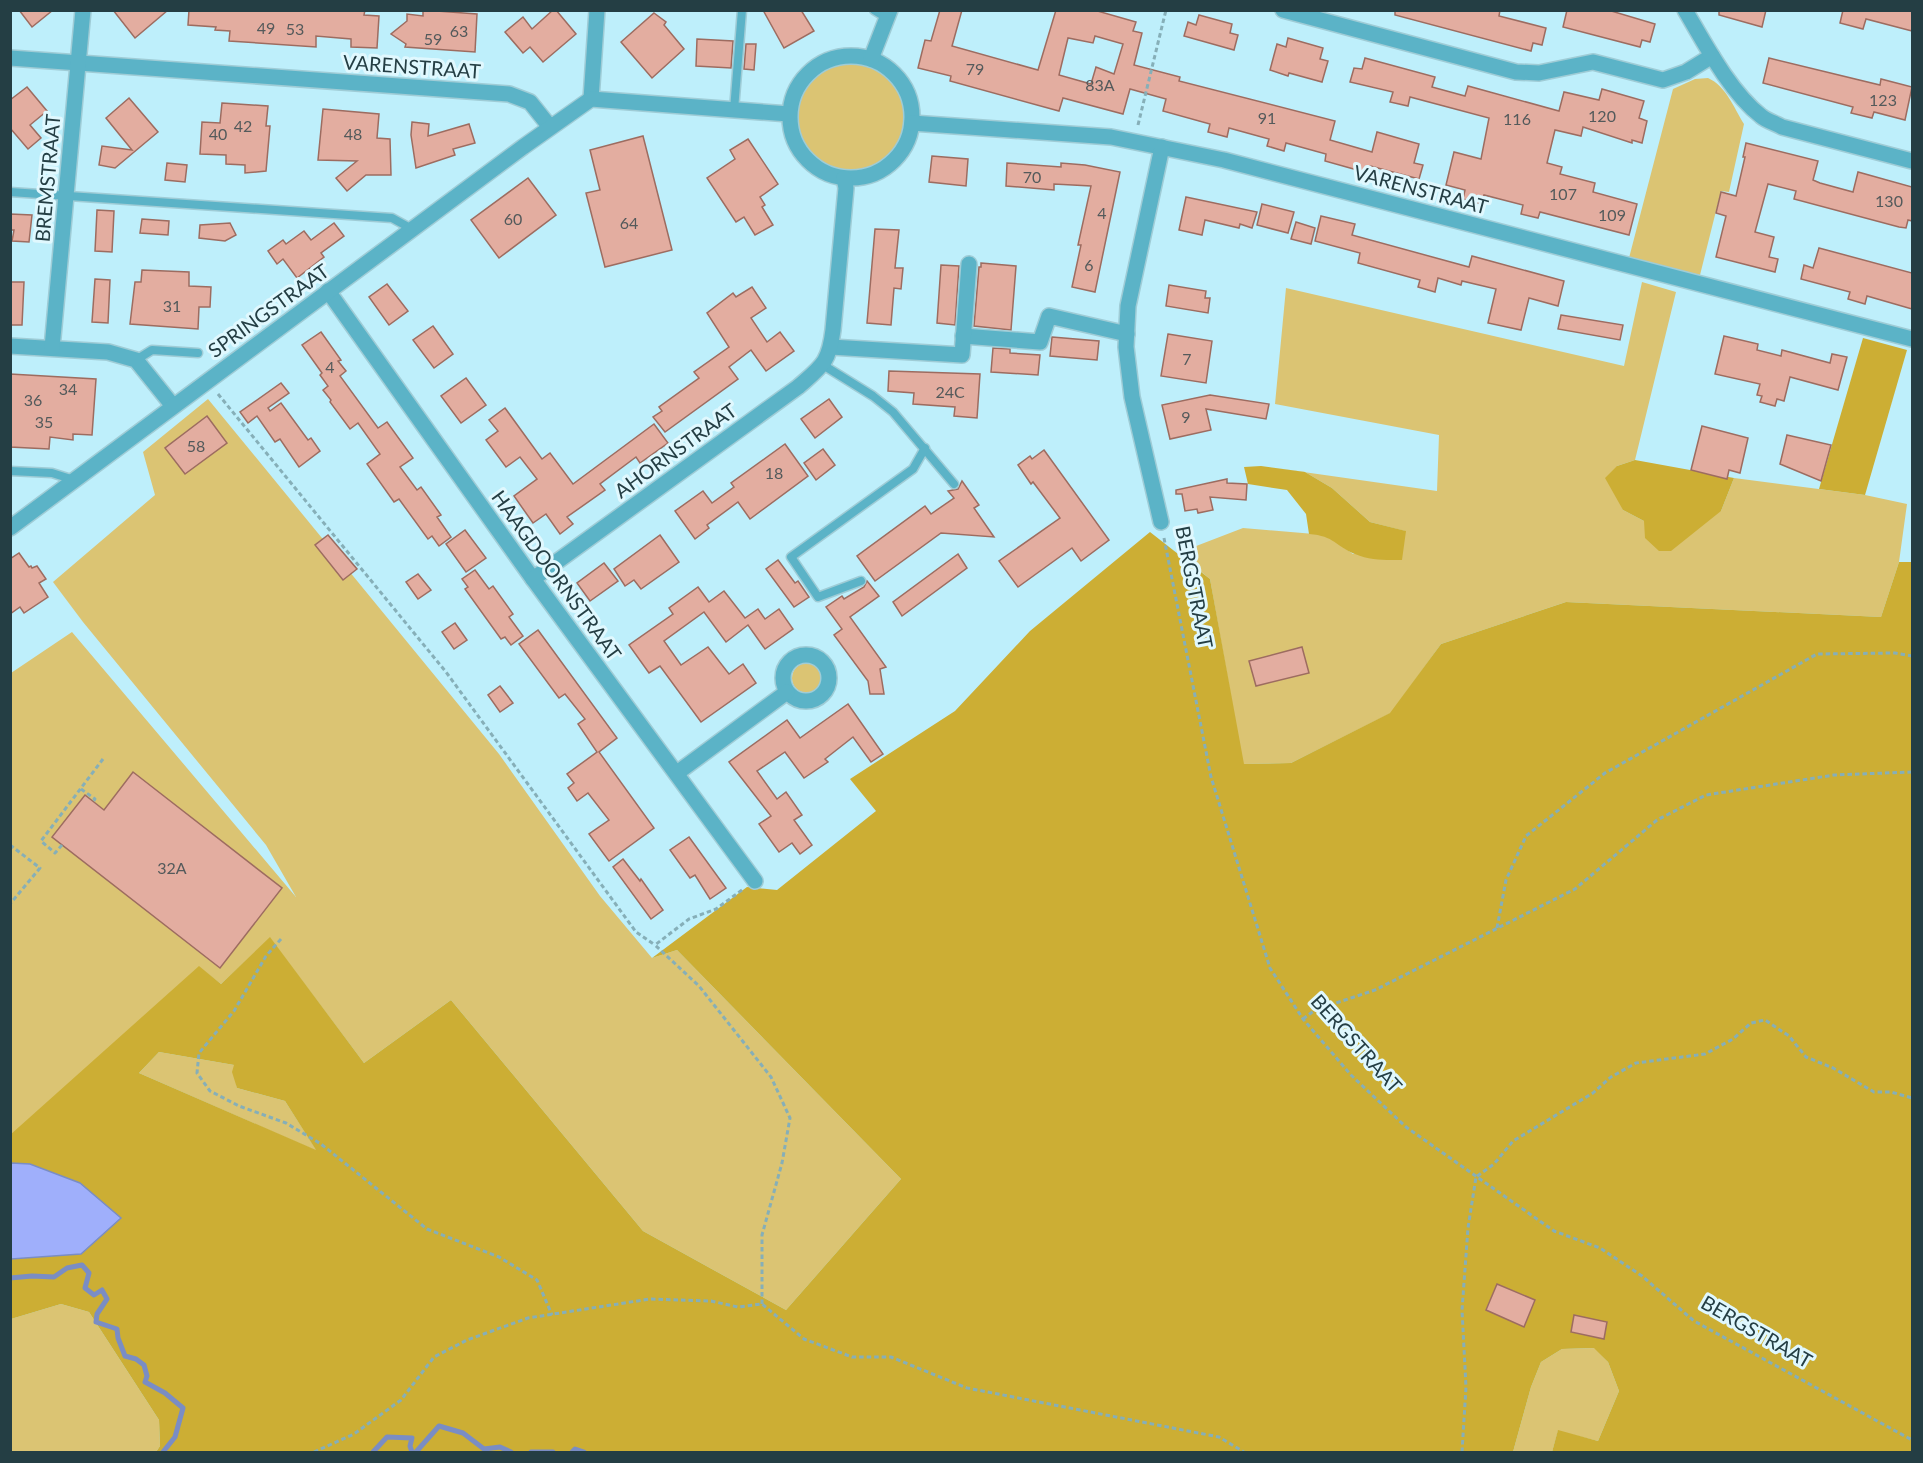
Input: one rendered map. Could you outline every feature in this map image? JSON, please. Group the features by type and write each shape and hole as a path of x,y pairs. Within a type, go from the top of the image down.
{"street":[{"name":"BREMSTRAAT","path":"52,348 83,10"},
{"path":"591,99 597,10"},
{"path":"1283,10 1516,72 1539,74 1593,62 1663,80 1686,72 1712,56"},
{"path":"1685,10 1712,56 1747,104 1763,118 1782,126 1912,161"},
{"path":"871,59 884,13"},
{"path":"843,56 871,59 889,69 906,90 912,123 909,138 901,155 876,173 861,178 844,178 826,174 811,164 798,150 791,133 789,114 797,87 814,66 843,56"},
{"name":"VARENSTRAAT","path":"10,58 508,94 530,102 550,127"},
{"path":"550,127 591,99 789,114"},
{"name":"VARENSTRAAT","path":"912,123 1111,137 1224,160 1912,339"},
{"name":"SPRINGSTRAAT","path":"10,528 550,127"},
{"name":"BERGSTRAAT","path":"1161,522 1132,397 1126,347 1128,306 1162,147"},
{"name":"AHORNSTRAAT","path":"533,579 798,387 824,365 831,347 846,188 844,178"},
{"path":"831,347 962,355 969,264"},
{"name":"HAAGDOORNSTRAAT","path":"328,291 533,579 755,881"},
{"path":"963,336 1040,342 1049,316 1127,334"},
{"path":"10,346 108,352 136,360 173,406"},
{"path":"677,773 787,692"}],"lane":[{"path":"734,110 742,10"},
{"path":"10,192 392,218 412,230"},
{"path":"136,360 152,350 198,353"},
{"path":"824,365 892,412 954,484"},
{"path":"861,581 818,597 791,557 913,469 925,448"},
{"path":"10,471 52,473 75,480"}],"path":[{"path":"1134,141 1166,10"},
{"path":"207,381 446,672 636,932 655,945 699,986 771,1077 790,1118 782,1164 762,1235 762,1304"},
{"name":"BERGSTRAAT","path":"1161,522 1211,777 1270,969 1303,1019 1351,1075 1406,1127 1554,1232 1600,1248 1642,1276 1694,1321 1912,1440"},
{"path":"1497,928 1506,880 1526,836 1605,773 1818,654 1895,653 1912,656"},
{"path":"62,845 55,853 41,841 103,759"},
{"path":"1303,1019 1315,1010 1375,990 1575,889 1657,820 1706,795 1834,775 1912,772"},
{"path":"81,789 95,799 93,802"},
{"path":"10,853 12,846 40,868 10,904"},
{"path":"655,945 689,919 716,909 755,881"},
{"path":"281,939 266,956 234,1011 199,1053 197,1074 210,1091 239,1106 286,1123 321,1144 427,1229 499,1257 537,1280 552,1315"},
{"path":"1462,1452 1466,1387 1462,1310 1468,1228 1476,1177 1494,1164 1514,1141 1593,1093 1611,1077 1636,1063 1706,1054 1733,1039 1750,1023 1764,1020 1789,1036 1806,1057 1833,1068 1874,1092 1891,1092 1912,1098"},
{"path":"314,1452 354,1434 401,1400 434,1357 467,1340 528,1317 650,1299 711,1301 738,1306 762,1304 804,1339 852,1357 891,1357 966,1388 1219,1437 1244,1452"}],"shaded area":[{"path":"850,64 871,68 888,80 900,97 904,118 900,139 888,156 871,168 850,172 829,168 812,156 800,139 796,118 800,97 812,80 829,68"},
{"path":"1708,78 1725,92 1744,124 1729,192 1721,191 1700,275 1629,258 1673,89 1695,79"},
{"path":"1642,282 1676,292 1635,460 1617,466 1623,510 1644,521 1721,511 1734,478 1865,495 1907,504 1899,562 1881,617 1566,602 1441,644 1391,713 1291,763 1243,764 1210,579 1178,553 1243,528 1326,535 1353,554 1405,531 1370,522 1332,488 1306,472 1437,491 1439,435 1275,404 1286,288 1624,366"},
{"path":"1863,338 1907,350 1865,495 1819,489"},
{"path":"208,399 499,754 600,896 652,958 677,950 901,1179 786,1310 643,1231 451,1000 364,1063 270,938 221,984 199,967 11,1135 11,673 72,632 296,897 266,845 83,622 53,582 155,495 143,452"},
{"path":"1635,460 1734,478 1721,511 1671,551 1659,551 1645,538 1644,521 1623,510 1605,478 1617,466"},
{"path":"1261,466 1305,472 1332,488 1370,522 1406,531 1402,560 1367,558 1348,551 1330,539 1309,534 1306,514 1287,490 1248,484 1244,467"},
{"path":"1150,532 1210,579 1244,764 1291,763 1390,713 1441,644 1566,602 1881,617 1899,562 1912,562 1912,1452 1552,1452 1558,1430 1598,1441 1619,1391 1608,1362 1594,1348 1562,1349 1541,1362 1531,1387 1513,1452 156,1452 160,1446 159,1420 89,1312 61,1304 11,1319 10,1135 199,966 221,984 270,937 364,1063 451,1000 643,1231 786,1310 901,1179 677,950 652,958 747,887 777,890 876,811 850,779 955,711 1030,631","holes":["159,1052 234,1065 232,1072 237,1088 285,1101 316,1150 139,1073","1497,1284 1535,1300 1524,1326 1486,1310","1574,1316 1607,1322 1604,1339 1571,1332"]},
{"path":"807,663 818,667 822,678 818,689 807,693 796,689 792,678 796,667"},
{"path":"159,1052 234,1065 237,1088 285,1101 317,1151 139,1073"},
{"path":"61,1304 89,1312 159,1420 160,1446 156,1452 11,1452 11,1319"},
{"path":"1595,1348 1608,1362 1619,1391 1598,1441 1558,1431 1552,1452 1513,1452 1531,1387 1541,1362 1562,1349"}],"water":[{"path":"11,1163 30,1164 80,1183 121,1218 81,1254 11,1259"}],"building":[{"path":"19,10 53,10 32,27"},
{"path":"113,10 168,10 135,38"},
{"path":"189,10 365,10 364,15 379,16 377,48 351,47 351,39 316,36 316,47 229,41 230,31 215,30 216,27 188,25"},
{"path":"423,10 477,14 475,52 405,47 406,44 391,34 407,21 407,14 423,16"},
{"path":"553,10 556,10 576,34 543,62 530,47 523,53 505,32 523,17 532,29"},
{"path":"763,10 801,10 814,31 784,48"},
{"path":"940,10 962,10 952,46 1038,70 1056,10 1094,10 1136,22 1133,31 1142,33 1134,65 1180,77 1179,81 1335,121 1330,140 1372,152 1377,132 1419,144 1414,163 1423,165 1419,179 1370,166 1368,173 1325,161 1326,154 1286,143 1284,151 1267,146 1269,139 1229,128 1227,137 1208,132 1210,124 1163,111 1166,99 1130,89 1123,114 1063,98 1059,111 950,81 951,76 918,68 925,40 931,41","holes":["1095,36 1123,44 1114,74 1096,67 1091,84 1059,75 1068,38 1093,43"]},
{"path":"1395,10 1500,10 1499,16 1546,28 1542,45 1533,43 1531,51 1395,15"},
{"path":"1567,10 1608,10 1655,24 1650,42 1642,40 1640,47 1563,27"},
{"path":"1719,10 1766,10 1762,27 1719,15"},
{"path":"1843,10 1912,10 1912,31 1866,19 1863,29 1840,23"},
{"path":"654,13 666,22 664,25 684,49 652,78 621,42"},
{"path":"1199,15 1232,24 1230,33 1238,35 1234,50 1184,36 1188,22 1196,25"},
{"path":"1288,38 1323,48 1320,59 1328,61 1322,82 1270,70 1277,44 1286,47"},
{"path":"697,39 733,41 731,68 696,66"},
{"path":"746,44 756,44 754,70 744,69"},
{"path":"1365,58 1435,77 1432,87 1465,96 1468,86 1559,111 1564,92 1599,100 1602,89 1644,101 1639,118 1647,121 1642,143 1632,140 1632,143 1583,127 1581,136 1555,130 1547,163 1562,167 1560,174 1595,183 1593,192 1637,204 1629,235 1540,212 1538,218 1521,214 1523,205 1484,195 1481,204 1463,199 1465,190 1446,185 1454,152 1481,159 1489,118 1410,97 1408,106 1390,102 1393,92 1350,82 1354,68 1362,69"},
{"path":"1769,58 1880,85 1881,79 1912,87 1905,120 1874,112 1872,118 1851,113 1853,107 1763,83"},
{"path":"27,87 47,111 30,125 41,138 28,149 10,128 10,100"},
{"path":"129,98 158,132 115,168 99,165 102,146 132,150 106,118"},
{"path":"222,103 268,106 266,126 270,126 266,171 245,173 245,165 226,164 226,155 200,154 202,122 220,123"},
{"path":"323,109 379,114 377,138 390,139 391,175 366,175 347,191 336,178 357,161 318,160"},
{"path":"412,122 429,124 428,136 469,124 475,143 453,149 455,155 416,168 411,135"},
{"path":"643,136 672,250 605,267 586,193 600,190 590,150"},
{"path":"748,139 778,184 760,197 765,205 762,207 773,225 755,235 744,217 736,222 707,178 735,159 730,150"},
{"path":"1746,143 1818,161 1813,180 1853,192 1858,172 1912,187 1912,221 1908,220 1906,228 1899,227 1794,199 1796,191 1768,184 1755,232 1774,237 1769,257 1778,259 1775,272 1716,257 1726,216 1716,213 1721,192 1736,196"},
{"path":"932,156 968,159 966,186 929,182"},
{"path":"167,163 187,165 185,182 165,180"},
{"path":"1007,163 1061,167 1061,163 1120,172 1095,292 1072,287 1081,245 1078,245 1091,186 1054,184 1054,190 1006,186"},
{"path":"528,178 556,215 499,258 471,220"},
{"path":"1186,197 1257,212 1252,228 1240,224 1239,228 1205,220 1202,235 1179,230"},
{"path":"1262,204 1294,212 1288,233 1257,225"},
{"path":"97,210 114,211 112,252 95,251"},
{"path":"10,214 32,215 29,242 12,241 14,230 10,230"},
{"path":"1321,216 1355,224 1352,235 1469,267 1472,256 1564,281 1558,306 1529,298 1521,330 1488,323 1496,289 1462,281 1461,285 1438,278 1435,292 1418,287 1420,280 1358,263 1360,253 1315,241"},
{"path":"142,219 169,221 168,235 140,233"},
{"path":"1296,222 1315,228 1311,244 1291,239"},
{"path":"230,223 236,235 225,241 199,238 200,225"},
{"path":"334,223 344,236 321,253 324,257 297,278 283,259 277,264 268,251 283,240 286,244 304,231 311,240"},
{"path":"875,229 899,230 895,268 903,268 901,289 894,288 891,325 867,323"},
{"path":"1819,248 1912,273 1912,309 1867,296 1865,304 1848,299 1850,292 1801,279 1804,265 1813,268"},
{"path":"981,263 1016,266 1011,330 974,326"},
{"path":"941,265 959,266 955,325 937,323"},
{"path":"142,270 189,272 189,286 211,287 210,307 199,307 198,329 130,324 135,282 141,282"},
{"path":"95,279 110,280 108,323 92,322"},
{"path":"10,282 24,282 22,325 10,325"},
{"path":"387,284 408,311 389,325 369,297"},
{"path":"1169,285 1206,291 1205,298 1210,298 1208,313 1166,306"},
{"path":"752,287 766,308 751,318 767,342 780,332 794,351 766,371 751,350 729,367 738,379 665,432 653,417 662,411 659,407 699,378 694,372 729,347 707,313 733,293 736,297"},
{"path":"1561,315 1623,325 1620,340 1558,329"},
{"path":"433,326 453,354 434,368 413,340"},
{"path":"321,332 346,371 340,376 378,428 387,422 413,458 400,467 417,490 421,487 441,515 437,517 451,537 439,546 432,536 428,539 399,499 394,502 367,464 380,454 358,423 350,429 323,390 328,386 320,375 322,373 302,345"},
{"path":"1168,334 1212,341 1206,383 1161,376"},
{"path":"1724,336 1758,344 1757,350 1781,356 1782,350 1830,363 1832,354 1847,357 1838,390 1790,377 1784,401 1777,399 1775,406 1760,402 1762,396 1757,395 1760,384 1715,374"},
{"path":"1052,337 1099,341 1097,360 1050,356"},
{"path":"993,348 1010,349 1010,353 1040,355 1038,375 991,372"},
{"path":"889,371 980,374 977,418 954,416 955,407 913,404 914,393 888,391"},
{"path":"10,374 96,379 92,435 73,434 73,440 50,437 49,449 10,447"},
{"path":"466,378 486,405 461,423 441,396"},
{"path":"281,383 289,393 268,408 270,411 281,403 308,440 311,438 320,451 299,467 280,439 275,442 257,416 248,423 240,412"},
{"path":"1210,395 1269,404 1266,419 1206,409 1211,430 1170,439 1162,405"},
{"path":"829,399 842,417 815,438 801,419"},
{"path":"505,408 542,459 550,453 573,484 654,424 668,443 640,463 636,457 600,484 605,490 567,517 573,524 560,534 546,514 533,523 514,496 537,479 520,457 506,467 486,440 498,431 489,420"},
{"path":"207,416 227,443 185,474 165,448"},
{"path":"1702,426 1748,438 1740,473 1729,470 1727,479 1691,470"},
{"path":"1787,435 1831,445 1821,481 1780,464"},
{"path":"785,444 808,476 750,519 738,502 707,525 709,528 695,539 675,511 703,491 712,503 734,487 731,483"},
{"path":"823,449 835,465 816,480 804,463"},
{"path":"1044,450 1109,540 1081,561 1072,548 1018,587 999,561 1060,518 1018,465"},
{"path":"1227,479 1227,483 1247,484 1246,500 1210,497 1213,510 1198,513 1197,509 1185,511 1182,494 1176,494 1176,490"},
{"path":"962,481 979,505 974,508 994,537 941,533 875,581 857,556 925,506 931,514 954,498 948,491 958,489"},
{"path":"465,530 486,558 466,572 446,544"},
{"path":"328,535 357,569 343,580 315,545"},
{"path":"660,535 679,562 641,589 634,580 625,586 614,569"},
{"path":"19,553 29,567 37,566 46,579 39,583 48,597 24,613 20,607 10,614 10,559"},
{"path":"958,554 967,568 902,616 893,602"},
{"path":"778,560 795,583 798,581 809,597 794,607 766,569"},
{"path":"604,563 618,581 590,601 577,583"},
{"path":"475,570 489,589 493,586 513,614 509,617 523,636 511,645 505,637 501,639 465,589 468,587 462,579"},
{"path":"418,574 431,590 418,599 406,582"},
{"path":"867,581 879,596 850,617 886,667 880,669 884,694 870,694 868,681 834,635 842,629 826,607 842,596 844,599 864,587"},
{"path":"698,587 709,602 724,591 745,618 758,609 765,619 779,609 793,629 765,649 748,625 726,642 704,612 664,641 681,665 708,647 729,674 743,664 756,683 701,722 660,666 649,673 629,645 673,614 669,608"},
{"path":"455,623 467,640 454,649 442,632"},
{"path":"538,630 617,738 599,752 654,828 609,861 589,834 609,820 588,793 577,801 568,788 574,783 567,774 597,752 578,724 585,719 565,694 559,698 519,644"},
{"path":"1302,647 1309,673 1256,686 1249,661"},
{"path":"500,686 513,703 500,712 488,695"},
{"path":"848,704 883,754 871,762 853,737 825,759 828,762 804,778 785,752 757,771 777,799 786,792 802,815 794,820 812,845 800,854 792,843 779,852 759,824 771,816 729,762 787,720 800,738"},
{"path":"133,772 282,888 220,968 52,837 85,795 104,810"},
{"path":"689,837 726,888 710,899 695,875 690,878 670,850"},
{"path":"623,859 640,881 641,879 663,910 651,919 613,867"},
{"path":"1497,1284 1535,1300 1524,1327 1486,1310"},
{"path":"1574,1315 1607,1322 1604,1339 1571,1332"}],"waterway":[{"path":"10,1278 54,1277 67,1268 82,1265 89,1273 85,1288 94,1295 102,1290 107,1299 97,1314 96,1322 117,1329 125,1356 136,1359 144,1365 147,1376 145,1382 165,1393 183,1408 175,1437 163,1452"},
{"path":"416,1452 439,1426 463,1433 484,1449 500,1447 511,1452"},
{"path":"373,1452 387,1437 412,1438 410,1446 412,1452"},
{"path":"572,1452 575,1449 584,1452"},
{"path":"531,1452 553,1452"}]}
